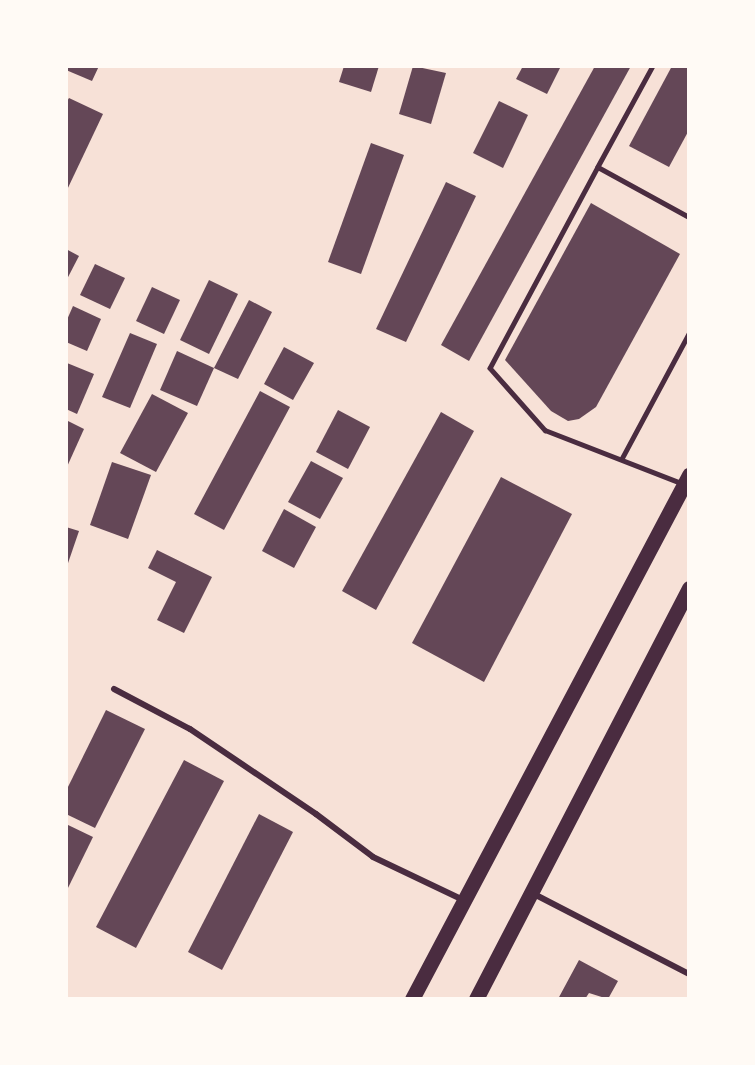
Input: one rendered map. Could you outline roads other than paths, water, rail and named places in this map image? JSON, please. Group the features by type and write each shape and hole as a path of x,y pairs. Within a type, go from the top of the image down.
{"main road":[{"path":"412,999 686,479"},
{"path":"476,999 689,588"}],"street":[{"path":"114,689 190,729 316,814 373,857 464,900"},
{"path":"531,892 689,974"}],"lane":[{"path":"653,66 490,368 545,430 686,479"},
{"path":"598,168 689,217"},
{"path":"621,458 689,333"}]}
